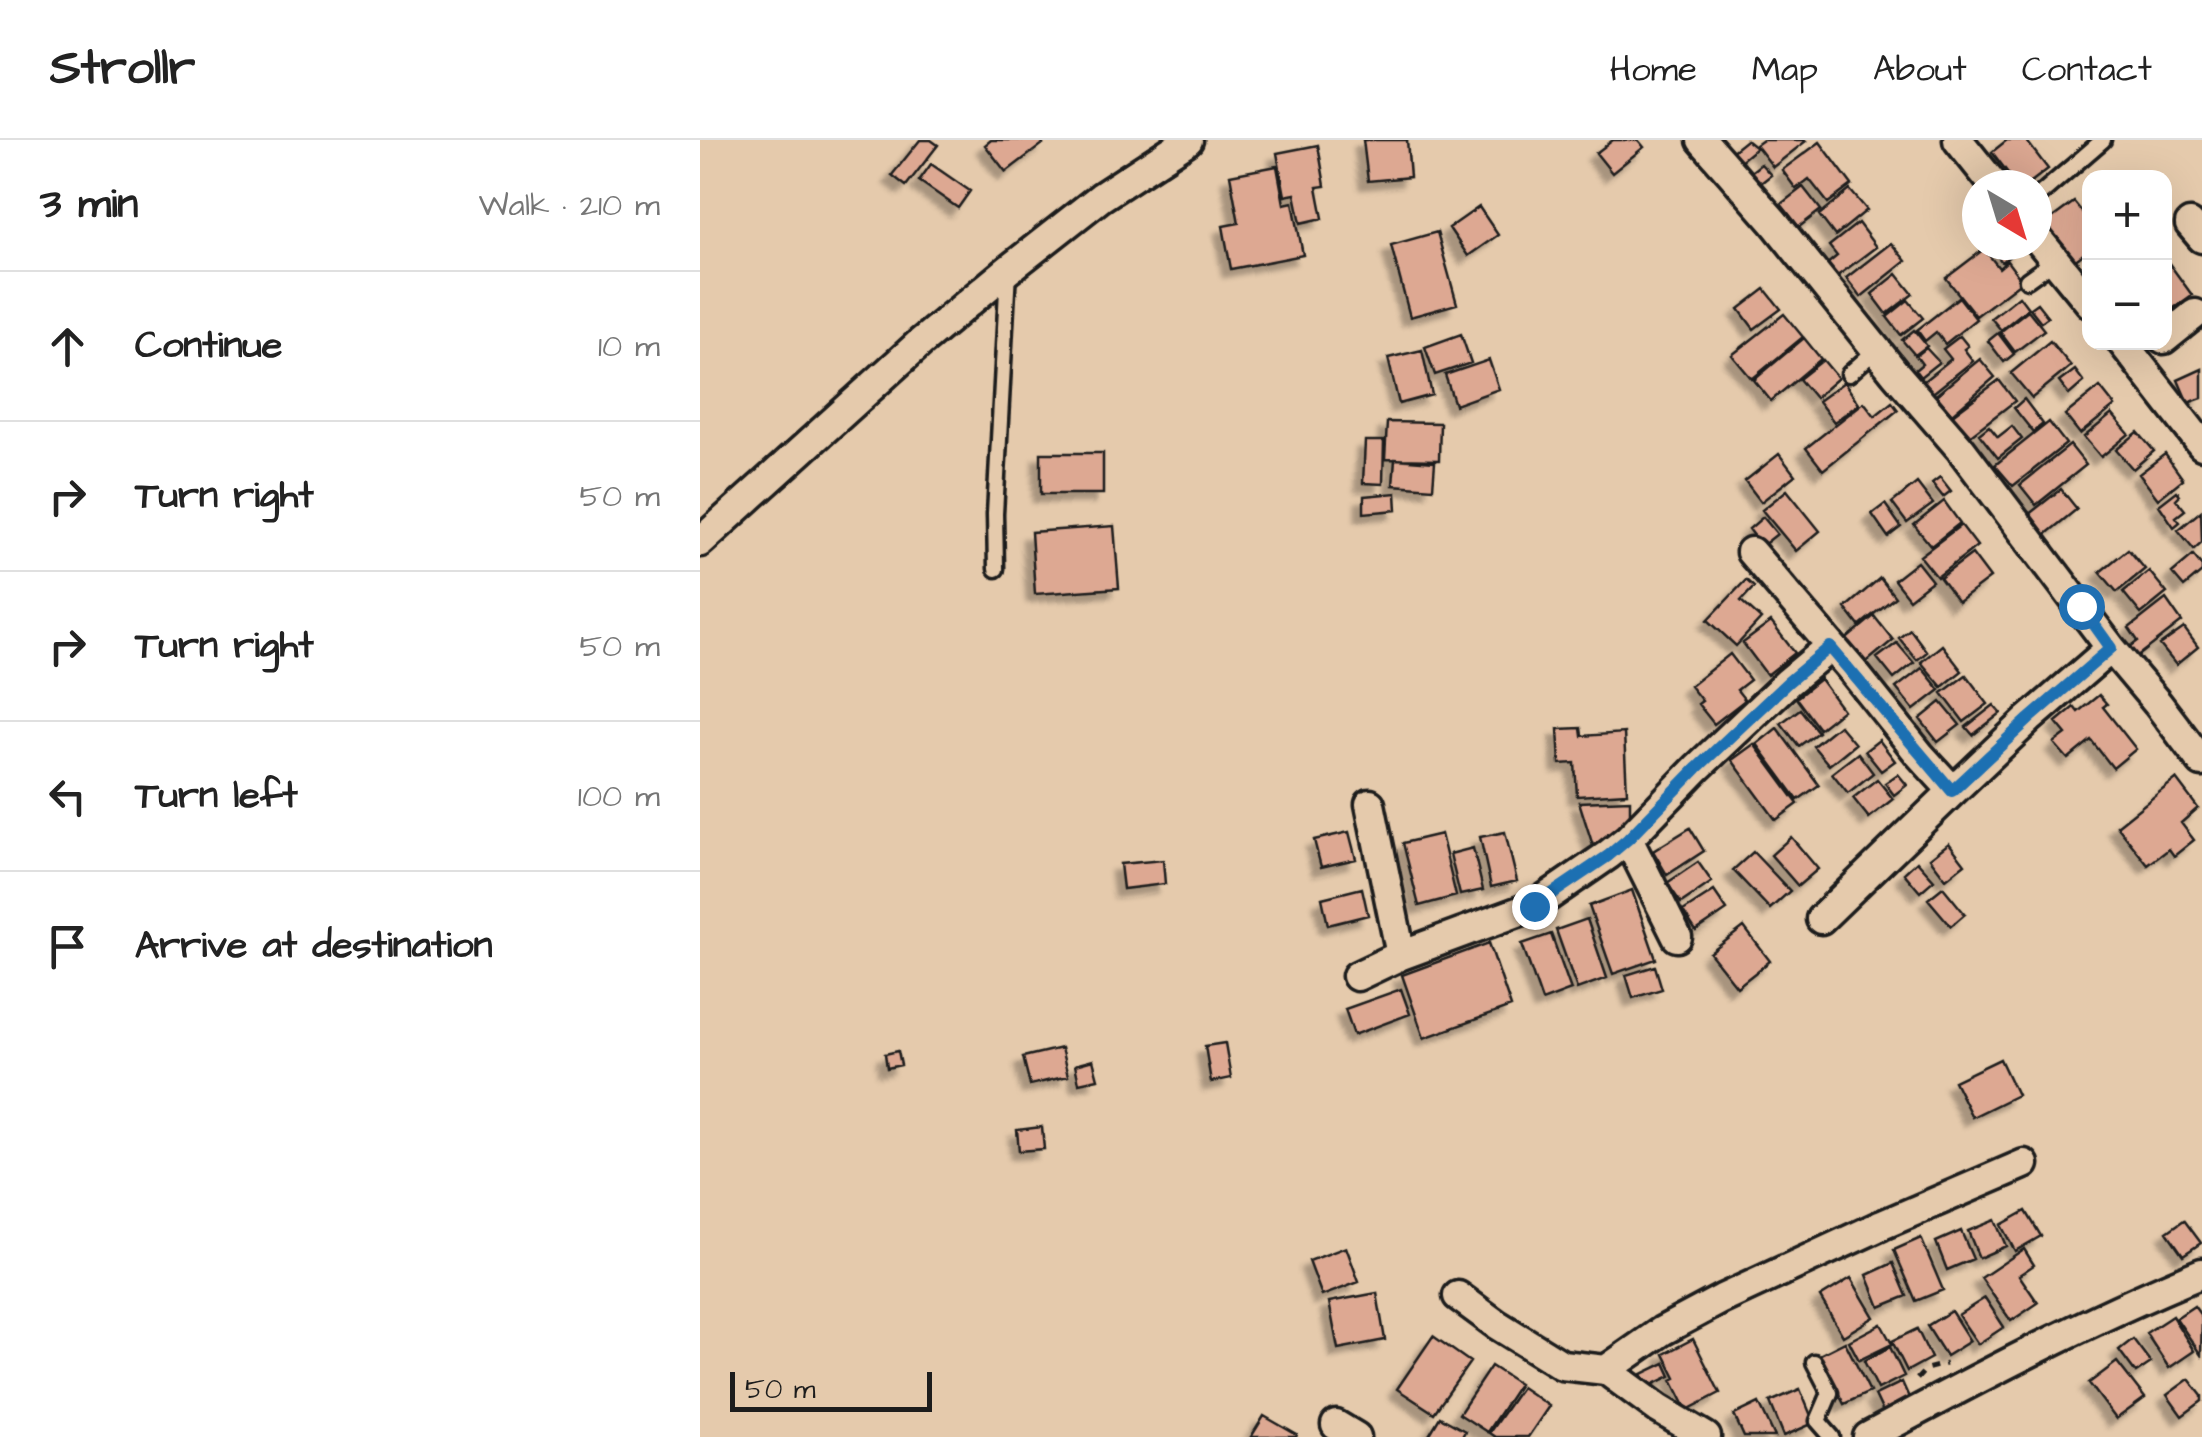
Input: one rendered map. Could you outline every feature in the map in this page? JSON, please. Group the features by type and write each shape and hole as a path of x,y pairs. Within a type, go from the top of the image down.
{"street":[{"path":"700,542 920,343 1008,270 1101,197 1188,140"},
{"path":"1702,140 1774,222 2002,502 2202,762"},
{"path":"1958,140 1982,170"},
{"path":"2052,256 2082,293"},
{"path":"2172,333 2195,314"},
{"path":"2130,352 2202,444"},
{"path":"1752,552 1952,791"},
{"path":"1357,976 1401,955 1534,906 1608,856 1788,682 1830,647"},
{"path":"1822,919 1952,791 2111,648"},
{"path":"1370,804 1401,955"},
{"path":"1628,839 1677,937"},
{"path":"1606,1370 1662,1331 1722,1299 2024,1164"},
{"path":"1868,1437 2040,1345 2202,1273"},
{"path":"1458,1296 1562,1365 1606,1370 1706,1437"}],"lane":[{"path":"2052,183 2103,140"},
{"path":"2027,280 2039,260"},
{"path":"996,570 995,514 1008,270"},
{"path":"1848,374 1876,350"},
{"path":"1814,1362 1830,1393 1818,1420 1832,1437"}],"building":[{"path":"920,140 938,145 906,186 892,175"},
{"path":"991,140 1041,140 1043,144 1006,172 985,145"},
{"path":"1363,140 1407,140 1410,177 1368,181"},
{"path":"1613,140 1638,140 1644,147 1612,173 1596,153"},
{"path":"1746,140 1756,148 1733,167 1725,157"},
{"path":"1763,140 1806,141 1773,167 1756,145"},
{"path":"2007,140 2026,140 2048,169 2006,170 1992,152"},
{"path":"1820,142 1852,185 1828,203 1809,179 1796,189 1782,170"},
{"path":"1318,145 1325,186 1317,187 1323,218 1301,223 1295,194 1285,196 1277,153"},
{"path":"931,164 970,191 958,208 919,181"},
{"path":"1761,164 1771,175 1752,190 1743,178"},
{"path":"1277,166 1284,204 1293,202 1303,255 1231,269 1223,226 1239,223 1230,175"},
{"path":"1803,187 1821,210 1799,227 1781,204"},
{"path":"1850,190 1867,210 1835,236 1819,215"},
{"path":"2074,202 2082,212 2082,255 2069,265 2052,243 2052,218"},
{"path":"1479,207 1498,235 1468,256 1449,228"},
{"path":"1858,223 1876,247 1836,277 1826,265 1837,256 1829,246"},
{"path":"1437,232 1457,304 1410,317 1391,245"},
{"path":"1891,243 1906,261 1861,297 1846,278"},
{"path":"1970,260 1993,260 1999,268 2007,261 2022,281 1976,316 1946,278"},
{"path":"2172,268 2192,295 2172,309"},
{"path":"1897,274 1913,294 1887,314 1872,294"},
{"path":"1765,289 1781,309 1754,329 1739,309"},
{"path":"2019,296 2028,308 2001,330 1991,318"},
{"path":"1959,297 1976,319 1945,344 1936,332 1925,341 1917,330"},
{"path":"1908,300 1923,318 1901,335 1887,317"},
{"path":"2037,303 2048,317 2041,322 2030,308"},
{"path":"2028,310 2044,330 2015,352 2000,332"},
{"path":"1784,314 1803,337 1752,379 1732,355"},
{"path":"1914,330 1927,346 1915,355 1902,340"},
{"path":"1998,333 2014,354 2004,362 1988,341"},
{"path":"1461,334 1471,363 1435,375 1425,347"},
{"path":"1960,336 1973,361 1929,396 1920,384 1951,359 1943,349"},
{"path":"1804,338 1821,359 1771,401 1754,380"},
{"path":"2050,341 2071,366 2032,398 2011,373"},
{"path":"1926,348 1939,362 1920,377 1915,370 1922,364 1916,356"},
{"path":"1422,350 1432,395 1399,404 1388,358"},
{"path":"1980,359 1995,377 1952,414 1936,395"},
{"path":"1489,360 1499,389 1455,405 1445,375"},
{"path":"1823,360 1838,378 1815,398 1799,379"},
{"path":"2202,369 2202,398 2188,403 2178,380"},
{"path":"2075,370 2084,382 2069,395 2059,382"},
{"path":"1999,380 2015,401 1968,437 1951,416"},
{"path":"1844,382 1859,404 1834,422 1818,401"},
{"path":"2100,387 2115,406 2080,434 2065,415"},
{"path":"2024,399 2043,424 2033,432 2014,408"},
{"path":"1864,402 1875,416 1892,402 1898,410 1823,470 1806,448"},
{"path":"2112,414 2129,434 2101,457 2084,437"},
{"path":"1387,422 1440,423 1439,460 1385,459"},
{"path":"2049,422 2066,444 2013,486 1995,465"},
{"path":"1989,426 1998,437 2012,426 2022,439 1998,458 1979,434"},
{"path":"2138,432 2154,451 2133,469 2116,450"},
{"path":"1365,441 1384,441 1383,484 1363,483"},
{"path":"2070,445 2086,465 2036,505 2020,485"},
{"path":"1041,453 1103,453 1103,494 1041,494"},
{"path":"1779,454 1795,475 1761,502 1745,481"},
{"path":"2165,454 2183,479 2158,499 2139,474"},
{"path":"1395,459 1435,462 1433,488 1393,485"},
{"path":"1940,477 1951,491 1943,497 1932,483"},
{"path":"1917,483 1933,504 1907,523 1892,503"},
{"path":"2061,489 2077,509 2045,535 2028,515"},
{"path":"1787,490 1820,531 1796,551 1762,510"},
{"path":"2177,491 2180,495 2176,499 2185,510 2176,517 2180,522 2174,527 2159,505"},
{"path":"1396,493 1397,510 1364,513 1364,496"},
{"path":"1944,501 1960,523 1931,546 1914,525"},
{"path":"1885,504 1901,527 1888,537 1872,514"},
{"path":"2201,511 2202,542 2194,549 2178,530"},
{"path":"1763,517 1777,534 1762,546 1749,529"},
{"path":"1961,525 1977,546 1937,577 1920,556"},
{"path":"1114,526 1119,588 1035,594 1031,532"},
{"path":"2128,549 2145,569 2117,592 2100,572"},
{"path":"1972,554 1990,578 1958,602 1940,578"},
{"path":"2193,555 2202,572 2184,587 2172,573"},
{"path":"1917,562 1932,581 1909,599 1894,580"},
{"path":"2149,571 2167,593 2141,614 2123,592"},
{"path":"1880,578 1895,597 1859,626 1845,608"},
{"path":"1746,580 1754,587 1741,601 1761,619 1736,646 1708,620"},
{"path":"2166,599 2182,622 2137,657 2130,647 2138,641 2129,628"},
{"path":"1874,616 1893,640 1863,665 1843,642"},
{"path":"1771,622 1795,653 1767,675 1743,643"},
{"path":"2184,628 2198,647 2176,665 2160,645"},
{"path":"1910,629 1927,652 1917,660 1899,638"},
{"path":"1897,643 1914,663 1894,679 1877,658"},
{"path":"1942,645 1962,671 1942,687 1921,662"},
{"path":"1730,654 1750,680 1737,690 1745,700 1714,724 1690,686"},
{"path":"1922,668 1940,690 1914,710 1896,688"},
{"path":"1966,675 1988,704 1964,722 1942,693"},
{"path":"1820,679 1843,710 1819,729 1796,698"},
{"path":"2099,695 2107,704 2103,707 2136,749 2113,768 2091,740 2068,759 2054,743 2066,734 2056,722 2074,707 2078,712"},
{"path":"1941,702 1960,725 1938,742 1920,719"},
{"path":"1994,705 2001,713 1973,735 1966,727"},
{"path":"1800,709 1818,732 1799,746 1781,723"},
{"path":"1839,725 1855,744 1829,765 1813,746"},
{"path":"1581,728 1582,736 1624,733 1627,793 1577,796 1575,763 1560,764 1558,729"},
{"path":"1777,728 1819,785 1798,800 1757,744"},
{"path":"1879,740 1895,761 1881,771 1865,751"},
{"path":"1754,744 1798,804 1776,820 1732,760"},
{"path":"1858,753 1873,773 1848,793 1832,773"},
{"path":"1898,774 1907,785 1894,795 1885,783"},
{"path":"1877,779 1893,799 1869,818 1853,798"},
{"path":"2176,779 2198,808 2181,823 2194,840 2174,856 2169,849 2148,865 2117,826"},
{"path":"1630,800 1630,821 1594,849 1579,802"},
{"path":"1690,828 1704,851 1667,875 1653,851"},
{"path":"1349,832 1356,859 1321,867 1314,840"},
{"path":"1505,832 1517,881 1491,887 1480,837"},
{"path":"1441,834 1456,896 1419,906 1403,843"},
{"path":"1791,837 1818,869 1798,886 1771,855"},
{"path":"1949,843 1965,864 1946,879 1930,858"},
{"path":"1473,848 1483,890 1460,895 1450,854"},
{"path":"1753,852 1790,891 1770,909 1733,870"},
{"path":"1163,860 1165,884 1123,889 1120,864"},
{"path":"1917,861 1934,880 1920,892 1904,873"},
{"path":"1698,862 1712,882 1681,903 1667,883"},
{"path":"1943,887 1965,914 1951,926 1928,899"},
{"path":"1362,888 1368,915 1328,925 1322,898"},
{"path":"1632,890 1656,959 1613,974 1589,906"},
{"path":"1714,891 1727,910 1696,931 1683,911"},
{"path":"1587,919 1607,978 1577,989 1556,930"},
{"path":"1744,927 1770,961 1737,987 1710,953"},
{"path":"1551,934 1571,990 1542,1001 1522,944"},
{"path":"1489,943 1511,1007 1424,1038 1402,975"},
{"path":"1655,966 1662,989 1633,998 1626,975"},
{"path":"1401,989 1410,1014 1354,1035 1345,1009"},
{"path":"1225,1043 1231,1078 1211,1082 1205,1046"},
{"path":"1061,1048 1068,1076 1030,1085 1023,1057"},
{"path":"898,1051 901,1065 887,1068 885,1054"},
{"path":"2000,1059 2017,1095 1972,1117 1954,1081"},
{"path":"1093,1060 1098,1079 1079,1083 1075,1065"},
{"path":"1042,1127 1044,1149 1019,1151 1017,1130"},
{"path":"2026,1211 2041,1236 2015,1251 2001,1225"},
{"path":"1995,1220 2006,1246 1979,1258 1968,1231"},
{"path":"2184,1220 2201,1243 2183,1255 2167,1232"},
{"path":"1961,1231 1973,1259 1947,1270 1936,1242"},
{"path":"1921,1238 1943,1290 1916,1301 1894,1250"},
{"path":"1346,1247 1359,1282 1322,1296 1309,1261"},
{"path":"2024,1249 2034,1265 2019,1275 2038,1303 2011,1321 1981,1278"},
{"path":"1893,1263 1907,1296 1880,1307 1867,1275"},
{"path":"1851,1278 1874,1317 1843,1336 1820,1297"},
{"path":"1377,1293 1385,1340 1338,1349 1329,1302"},
{"path":"1985,1298 2004,1327 1978,1344 1958,1315"},
{"path":"2194,1306 2202,1317 2201,1355 2176,1318"},
{"path":"1951,1311 1970,1341 1946,1356 1927,1326"},
{"path":"2172,1316 2194,1351 2169,1368 2146,1333"},
{"path":"1881,1324 1892,1344 1859,1360 1849,1341"},
{"path":"1917,1329 1931,1358 1907,1371 1892,1341"},
{"path":"1433,1336 1470,1362 1434,1413 1397,1389"},
{"path":"1693,1339 1720,1393 1687,1410 1664,1354"},
{"path":"2133,1339 2151,1363 2136,1373 2119,1350"},
{"path":"1845,1342 1870,1392 1844,1404 1819,1355"},
{"path":"1890,1347 1904,1376 1878,1389 1864,1361"},
{"path":"2117,1362 2145,1398 2116,1419 2089,1383"},
{"path":"1665,1363 1671,1376 1648,1387 1642,1374"},
{"path":"1491,1366 1519,1384 1487,1432 1459,1414"},
{"path":"2189,1379 2202,1401 2182,1416 2167,1395"},
{"path":"1902,1382 1911,1402 1884,1414 1875,1395"},
{"path":"1521,1387 1549,1406 1528,1437 1495,1437 1489,1433"},
{"path":"1800,1389 1814,1423 1784,1436 1770,1402"},
{"path":"1759,1403 1775,1437 1744,1437 1734,1415"},
{"path":"1264,1416 1297,1435 1296,1437 1251,1437"},
{"path":"1440,1417 1465,1431 1462,1437 1428,1437"}],"route":[{"path":"1534,906 1628,839 1697,768 1830,647 1952,791 2111,648 2081,606"}]}
